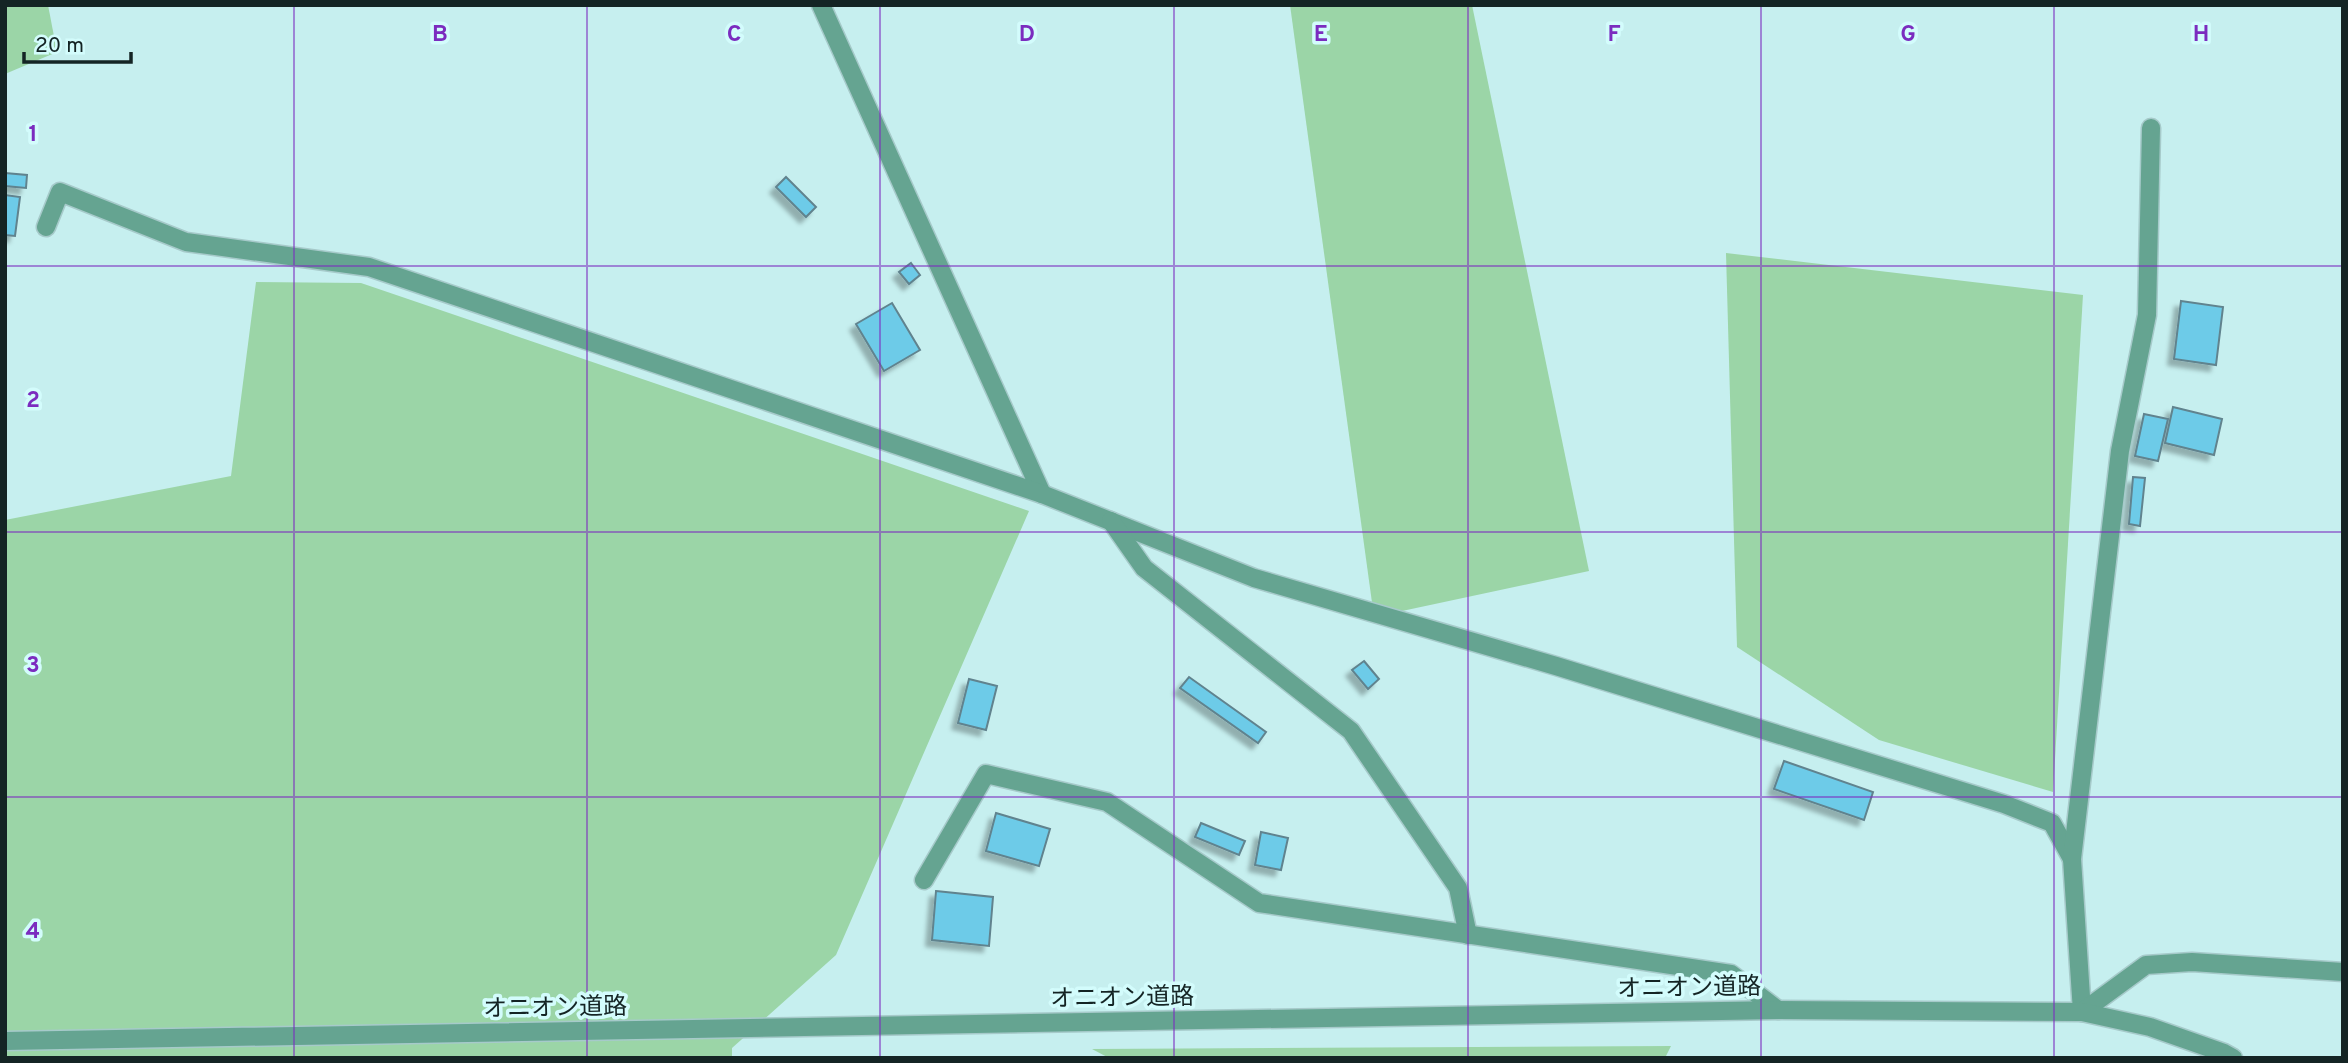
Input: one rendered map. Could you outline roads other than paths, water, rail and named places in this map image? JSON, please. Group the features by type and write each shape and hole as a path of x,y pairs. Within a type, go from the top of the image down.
{"street":[{"path":"821,5 1042,494"},
{"path":"2082,1012 2072,859 2120,451 2147,315 2151,128"},
{"path":"46,227 60,192 186,242 369,267 1042,494 1254,578 1556,666 2004,804 2052,823 2072,859"},
{"path":"1111,521 1144,568 1350,731 1458,888 1468,935"},
{"path":"924,880 986,774 1107,802 1259,903 1731,974 1777,1010"},
{"path":"2082,1012 2146,965 2192,962 2343,972"},
{"name":"オニオン道路","path":"5,1041 1777,1010 2082,1012 2150,1027 2233,1058"}]}
